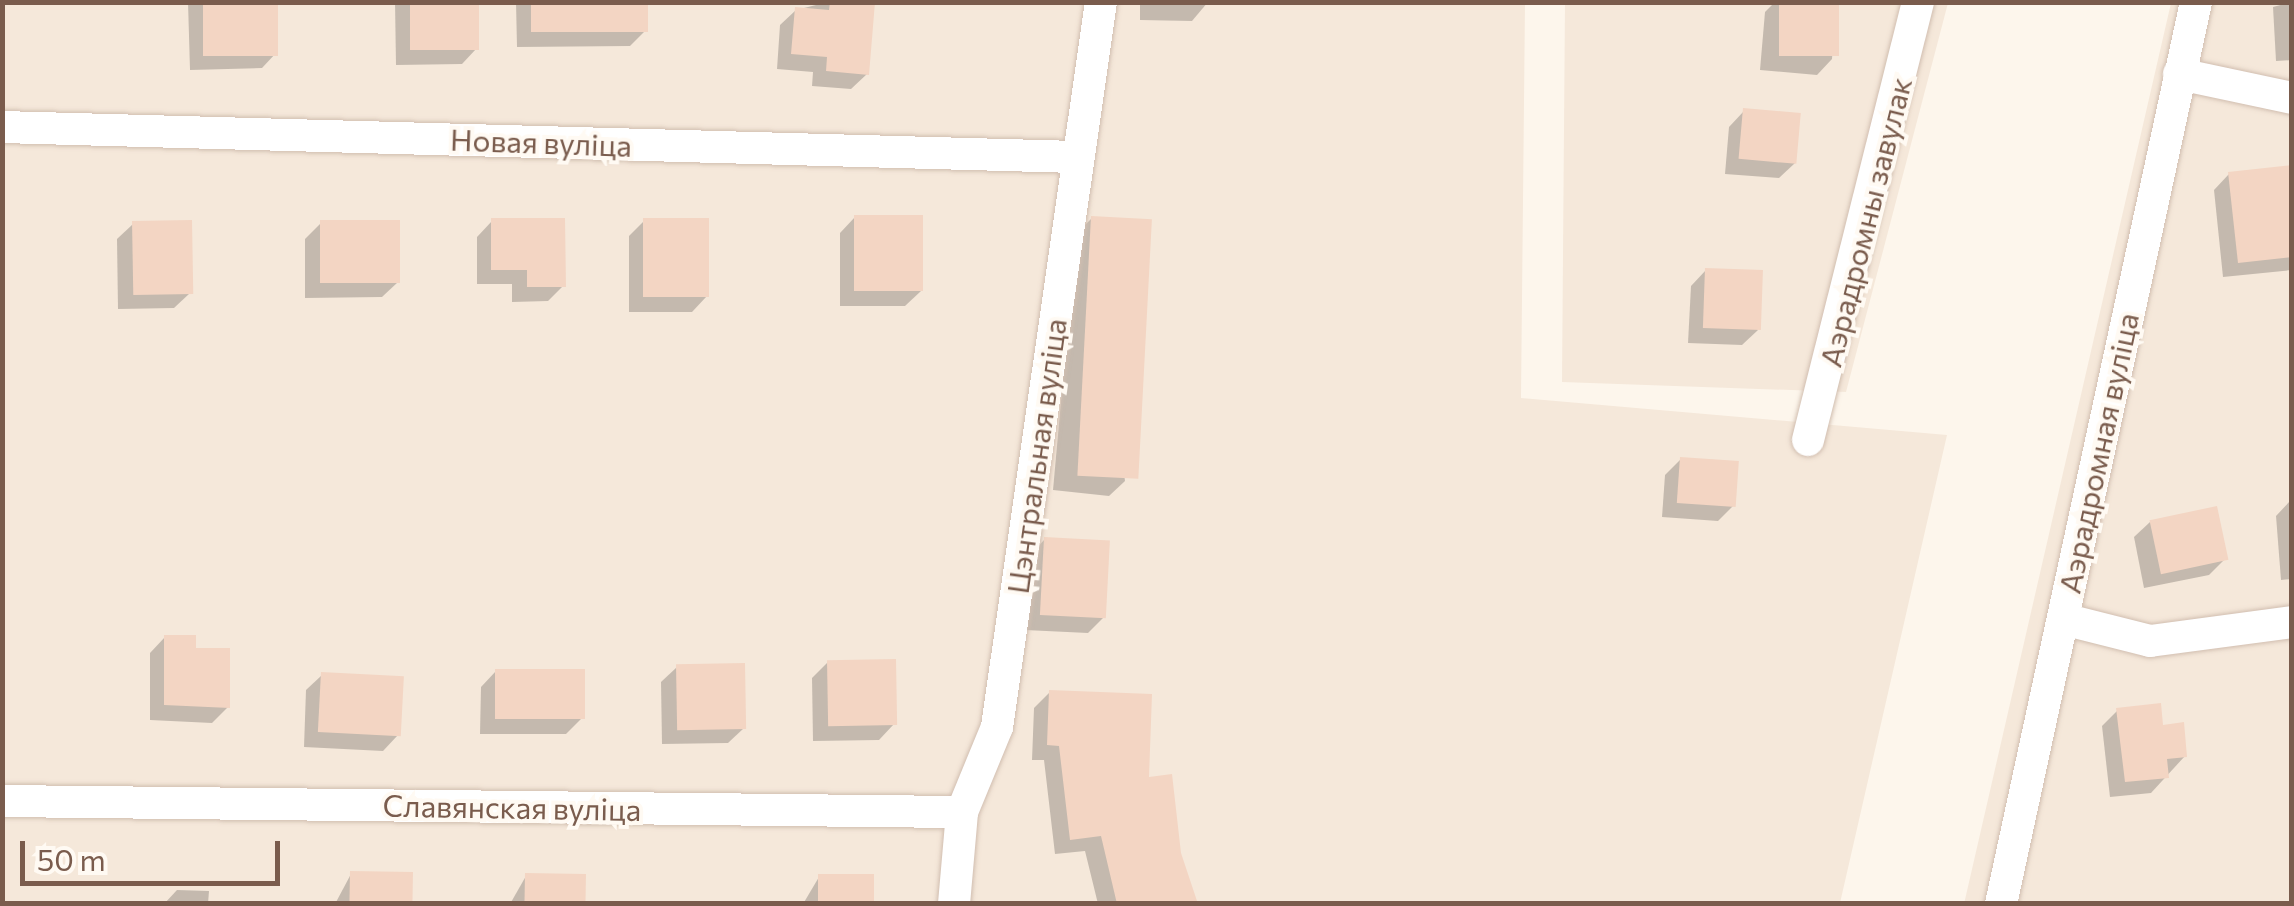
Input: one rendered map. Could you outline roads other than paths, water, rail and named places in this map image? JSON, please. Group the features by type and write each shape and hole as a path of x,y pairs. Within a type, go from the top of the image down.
{"street":[{"name":"Цэнтральная вуліца","path":"954,904 962,812 997,728 1102,2"},
{"name":"Аэрадромны завулак","path":"1808,440 1918,2"},
{"name":"Аэрадромная вуліца","path":"2001,904 2196,2"},
{"path":"2179,74 2292,98"},
{"name":"Новая вуліца","path":"2,127 1079,157"},
{"path":"2063,619 2150,640 2292,622"},
{"name":"Славянская вуліца","path":"2,801 962,812"}]}
